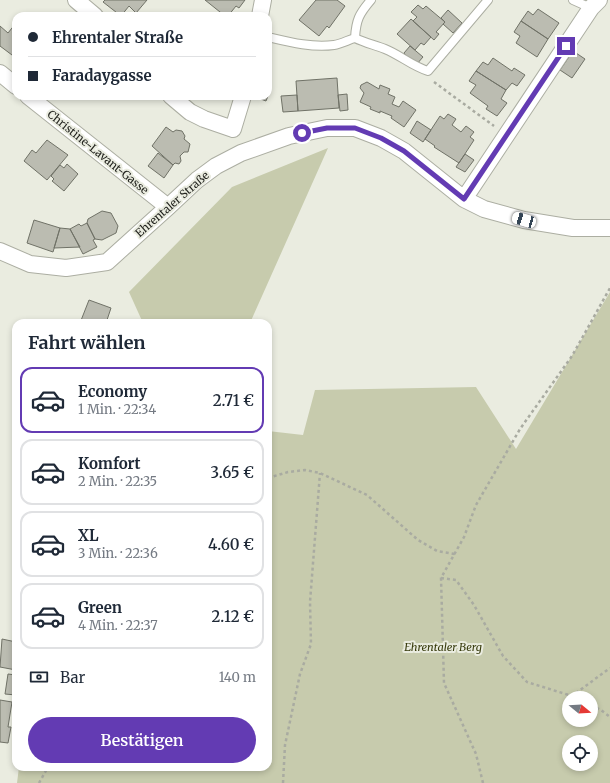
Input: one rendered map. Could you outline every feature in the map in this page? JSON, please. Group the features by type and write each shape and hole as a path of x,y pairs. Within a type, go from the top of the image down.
{"street":[{"path":"77,0 90,12"},
{"path":"261,12 263,0"},
{"path":"464,199 595,4"},
{"path":"0,73 12,83"},
{"name":"Christine-Lavant-Gasse","path":"33,100 168,208"},
{"path":"176,100 190,112 204,119 233,129"},
{"path":"241,154 233,129 242,100"},
{"name":"Ehrentaler Straße","path":"0,251 30,264 66,268 106,262 168,208 197,180 216,166 241,154 289,136 327,128 355,128 381,138 404,151 464,199 484,209 524,220 573,228 610,228"}],"lane":[{"path":"355,38 356,24 360,14 371,0"},
{"path":"272,37 292,43 313,46 335,45 355,38 364,43 384,48 397,54 417,68 428,71 488,0"},
{"path":"573,0 595,4"}],"path":[{"path":"428,71 430,79 507,134"},
{"path":"483,783 476,754 444,683 441,578 464,538 476,505 520,428 572,356 610,288"},
{"path":"272,477 288,472 305,470 320,473 367,495 418,540 437,551 455,554"},
{"path":"283,783 285,745 300,674 311,644 310,602 320,473"},
{"path":"441,578 456,580 474,605 503,656 527,682 562,693"},
{"path":"579,691 610,668"},
{"path":"598,708 610,717"},
{"path":"39,783 46,771"}],"green space":[{"path":"328,148 252,319 141,319 129,292 232,187"},
{"name":"Ehrentaler Berg","path":"610,292 610,783 17,783 18,771 272,771 272,431 303,435 315,390 476,387 516,449"}],"building":[{"path":"105,0 147,0 137,12 129,6 124,12 116,12 103,2"},
{"path":"205,0 245,0 239,8 236,6 231,12 220,12"},
{"path":"316,0 337,0 345,6 329,28 327,26 319,36 299,20"},
{"path":"418,5 423,9 426,6 445,22 436,32 439,34 434,40 413,21 417,17 411,12"},
{"path":"538,9 559,23 548,39 521,21 528,11 533,15"},
{"path":"448,10 462,23 453,33 443,24 445,22 441,18"},
{"path":"411,19 431,37 424,45 421,43 415,50 397,34"},
{"path":"521,21 548,39 537,57 516,43 520,36 514,32"},
{"path":"0,26 8,33 12,28 12,55 0,46"},
{"path":"410,46 423,57 416,65 404,53"},
{"path":"573,51 585,59 572,78 560,70"},
{"path":"493,58 512,71 514,68 525,75 517,86 512,83 506,90 476,71 483,62 488,65"},
{"path":"476,71 506,90 501,99 507,103 497,116 486,109 488,106 470,93 476,85 469,81"},
{"path":"337,78 339,108 298,111 296,81"},
{"path":"367,82 379,89 380,85 390,89 388,94 395,97 392,104 399,107 403,101 416,110 404,127 391,118 392,116 370,109 371,107 360,102 364,93 360,88 361,85"},
{"path":"347,94 348,110 340,111 338,95"},
{"path":"297,95 298,111 283,112 281,96"},
{"path":"448,114 456,119 452,125 461,132 466,126 474,132 470,137 474,140 459,163 434,147 435,146 425,139 440,116 444,119"},
{"path":"417,121 431,130 423,142 410,133"},
{"path":"166,127 173,132 176,130 182,131 185,136 184,139 190,144 188,152 184,152 180,156 181,161 179,164 175,163 173,165 152,146"},
{"path":"47,140 68,155 47,180 24,161 32,150 36,153"},
{"path":"158,153 173,165 164,178 148,166"},
{"path":"465,154 474,160 465,172 456,167"},
{"path":"67,164 78,174 64,191 52,181 54,179 51,176 60,165 64,168"},
{"path":"102,211 111,213 118,226 116,233 102,240 95,239 87,223 88,219"},
{"path":"34,220 60,228 53,252 27,243"},
{"path":"87,223 95,239 93,240 97,247 83,254 70,229 79,224 81,226"},
{"path":"60,228 70,229 80,247 54,248"},
{"path":"89,300 111,308 107,319 82,319"},
{"path":"2,639 12,641 12,669 0,667"},
{"path":"8,674 12,674 12,695 5,694"},
{"path":"0,700 12,702 8,727 11,727 8,743 0,742"}],"route":[{"path":"302,133 327,128 355,128 381,138 404,151 464,199 566,46"}]}
